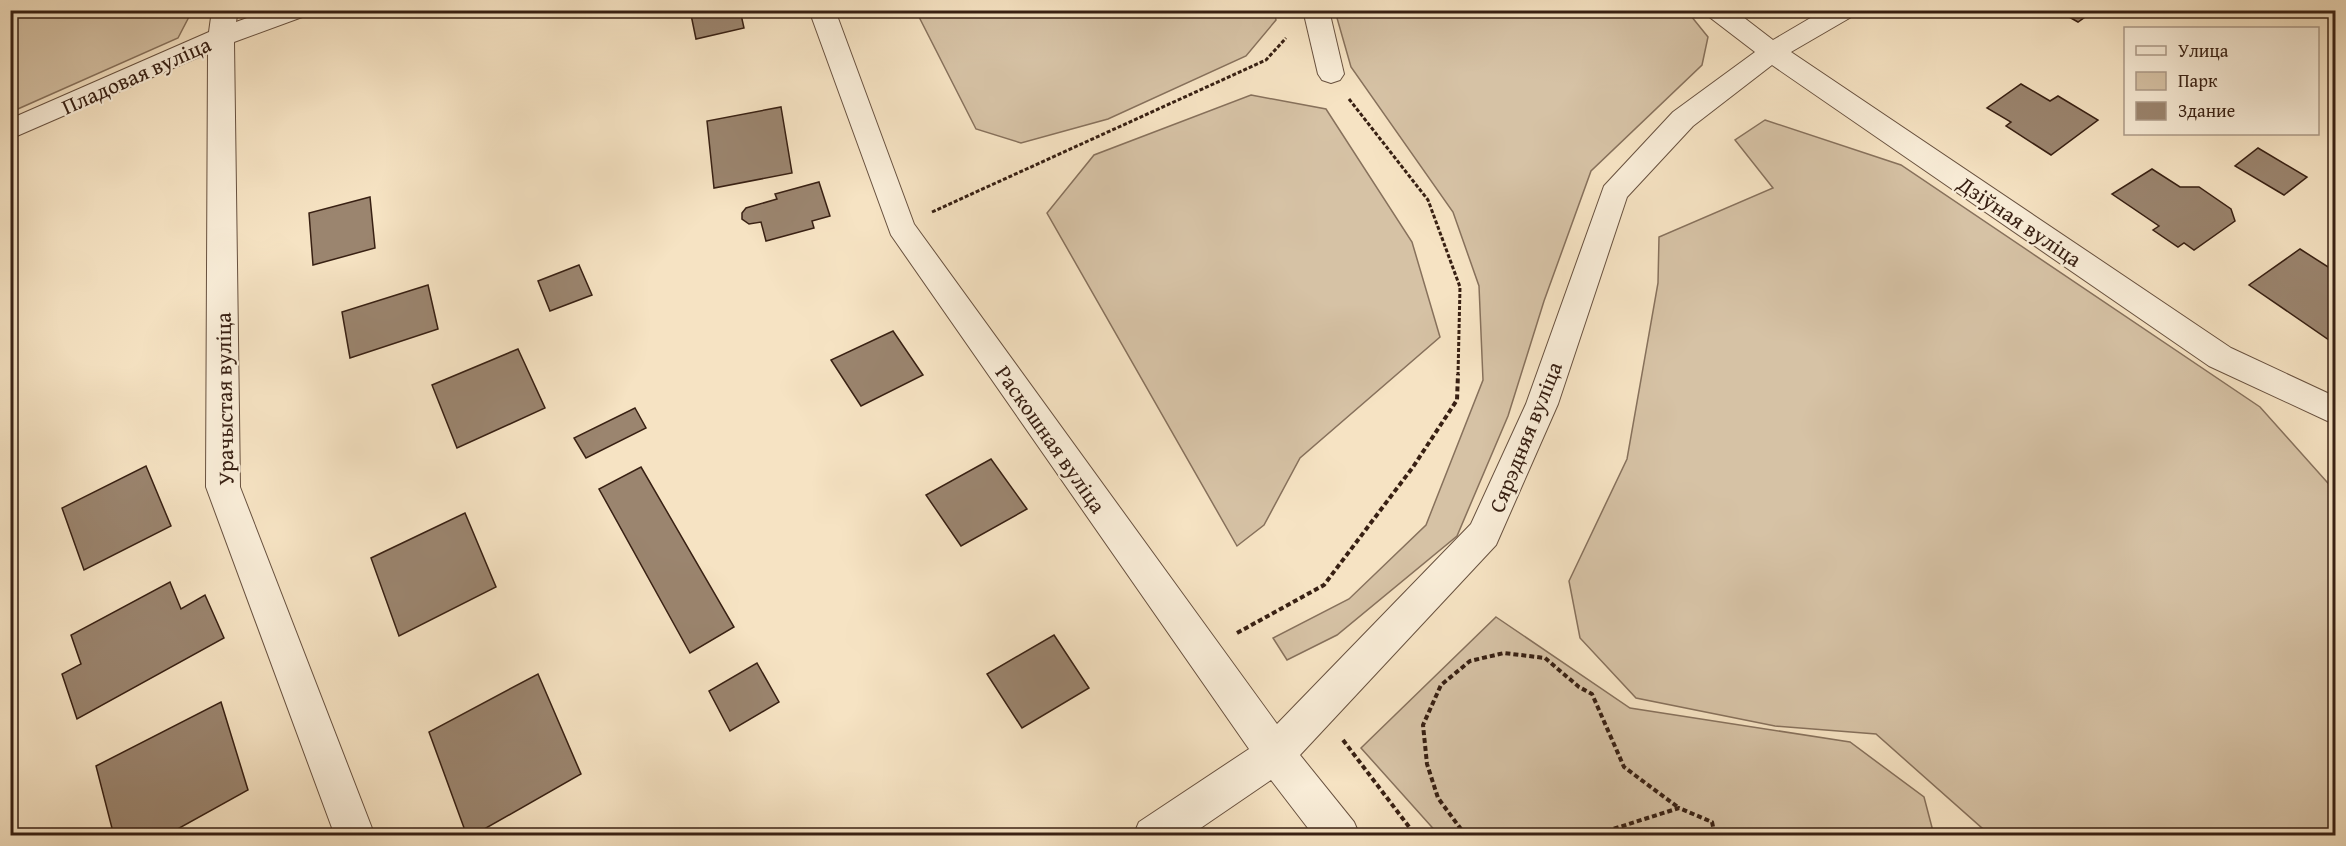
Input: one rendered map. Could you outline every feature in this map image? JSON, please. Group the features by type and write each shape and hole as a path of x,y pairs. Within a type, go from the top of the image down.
{"street":[{"name":"Пладовая вуліца","path":"10,130 223,24 296,10"},
{"name":"Раскошная вуліца","path":"822,10 901,226 1275,754 1340,836"},
{"path":"1316,10 1330,74"},
{"name":"Дзіўная вуліца","path":"1717,10 1772,52 2220,357 2336,412"},
{"name":"Сярэдняя вуліца","path":"1153,836 1275,754 1484,534 1542,404 1614,193 1683,119 1772,52 1844,10"},
{"name":"Урачыстая вуліца","path":"223,24 223,487 355,836"}],"path":[{"path":"901,226 1266,60 1288,35"},
{"path":"1202,652 1324,585 1413,467 1457,400 1460,287 1428,200 1330,74"},
{"path":"1467,836 1438,798 1427,764 1423,725 1442,685 1470,661 1504,653 1545,658 1579,687 1592,694 1624,767 1679,808 1712,822 1715,836"},
{"path":"1319,708 1415,835 1435,836"},
{"path":"1592,836 1602,835 1679,808"}],"green space":[{"path":"1274,10 1276,20 1246,56 1108,119 1021,143 976,129 916,11"},
{"path":"10,11 192,11 178,38 11,112"},
{"path":"1335,11 1687,11 1708,37 1702,65 1591,171 1544,301 1508,416 1457,536 1337,635 1287,660 1273,638 1349,599 1426,525 1483,380 1479,286 1453,212 1351,67"},
{"path":"1251,95 1326,109 1412,242 1440,337 1300,458 1264,525 1237,546 1047,213 1094,155"},
{"path":"1765,120 1901,165 2260,407 2335,491 2335,835 1984,835 1983,829 1876,734 1775,726 1636,698 1580,638 1569,581 1627,459 1658,283 1659,237 1773,188 1735,140"},
{"path":"1496,617 1630,708 1850,742 1924,797 1934,835 1439,835 1361,748"}],"building":[{"path":"690,10 740,10 744,28 696,39"},
{"path":"2045,10 2095,10 2078,22 2062,13 2056,17"},
{"path":"2021,84 2050,101 2058,96 2098,120 2051,155 2006,126 2011,122 1987,108"},
{"path":"781,107 792,173 714,188 707,121"},
{"path":"2258,148 2307,177 2284,195 2235,166"},
{"path":"2152,169 2180,187 2199,187 2231,209 2235,221 2194,250 2184,243 2178,247 2153,230 2159,226 2112,194"},
{"path":"819,182 830,216 812,221 814,228 766,241 761,222 749,224 742,219 742,213 746,208 777,199 775,194"},
{"path":"370,197 375,248 313,265 309,213"},
{"path":"2300,249 2336,272 2336,339 2332,342 2249,285"},
{"path":"579,265 592,295 550,311 538,281"},
{"path":"428,285 438,329 350,358 342,312"},
{"path":"893,331 923,375 861,406 831,360"},
{"path":"518,349 545,408 457,448 432,385"},
{"path":"635,408 646,428 586,458 574,438"},
{"path":"991,459 1027,509 961,546 926,495"},
{"path":"146,466 171,526 84,570 62,508"},
{"path":"641,467 734,627 690,653 599,489"},
{"path":"465,513 496,587 399,636 371,558"},
{"path":"170,582 181,609 205,595 224,638 77,719 62,674 81,664 71,635"},
{"path":"1054,635 1089,688 1022,728 987,674"},
{"path":"757,663 779,702 730,731 709,691"},
{"path":"538,674 581,774 472,836 467,836 429,732"},
{"path":"221,702 248,790 165,836 114,836 96,766"}]}
